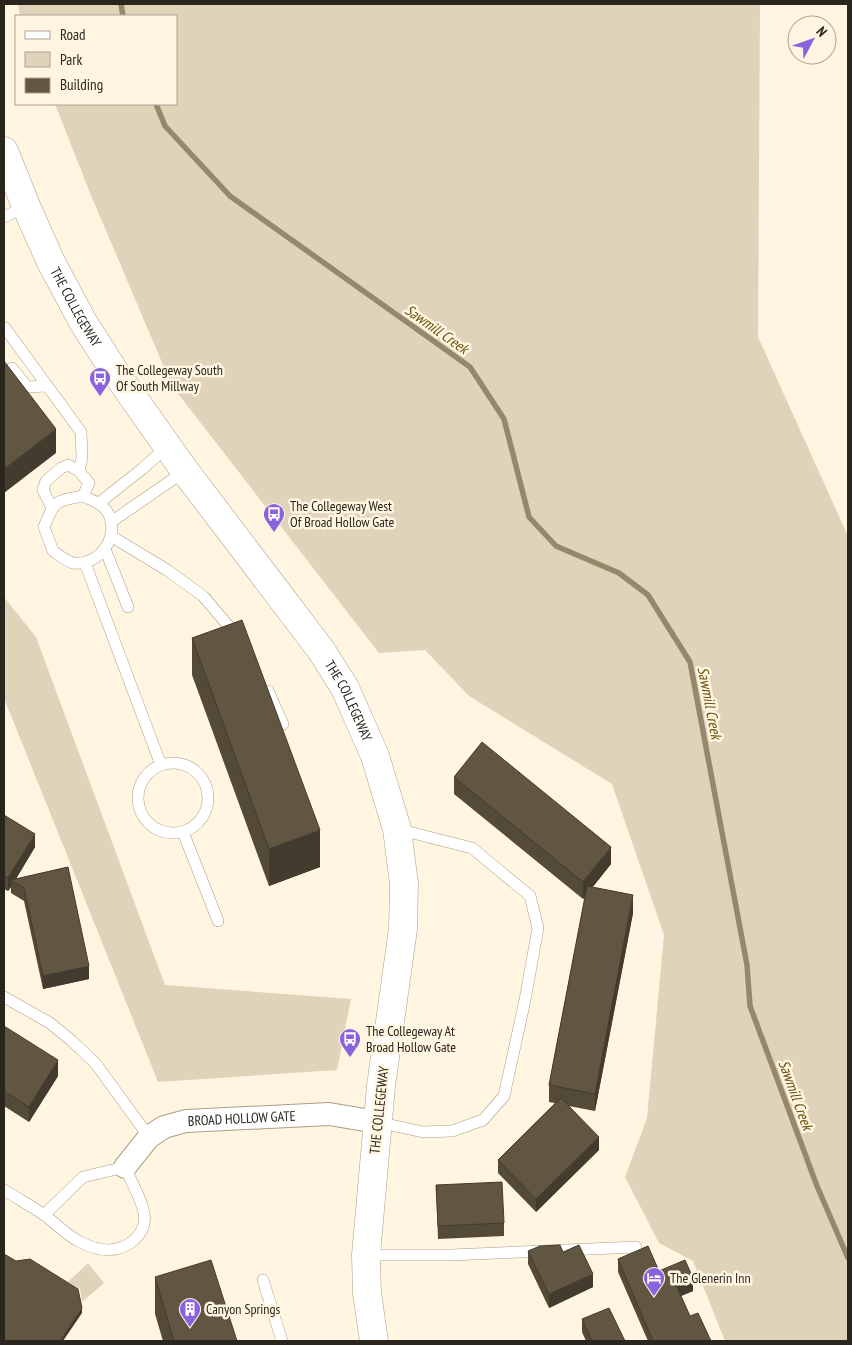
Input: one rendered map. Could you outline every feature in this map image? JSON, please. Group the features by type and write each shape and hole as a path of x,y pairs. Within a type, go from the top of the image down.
{"street":[{"name":"THE COLLEGEWAY","path":"4,151 15,212 51,262 82,322 167,447 321,650 345,688 375,756 397,829 404,884 403,929 377,1122 366,1255 367,1293 374,1341"},
{"name":"BROAD HOLLOW GATE","path":"125,1167 148,1137 164,1127 186,1121 329,1114 377,1122"}],"lane":[{"path":"5,328 81,432 82,458 79,472"},
{"path":"12,368 27,387 47,386"},
{"path":"99,503 167,447"},
{"path":"52,508 43,490 46,481 61,468 68,466 79,472 89,483 83,496"},
{"path":"111,522 185,471"},
{"path":"83,496 99,503 107,511 111,522 111,536 109,544 97,558 85,562 72,562 52,551 44,527 52,508 61,500 83,496"},
{"path":"111,536 167,570 203,596 242,642"},
{"path":"105,549 128,607"},
{"path":"85,562 161,765"},
{"path":"263,680 282,724"},
{"path":"180,763 195,770 206,786 208,804 200,822 183,832 169,833 153,827 140,812 138,796 143,778 161,765 180,763"},
{"path":"377,1122 423,1132 452,1131 483,1120 504,1096 525,1000 538,928 530,896 472,848 397,829"},
{"path":"183,832 218,921"},
{"path":"4,997 50,1023 96,1064 148,1137"},
{"path":"4,1190 85,1244 108,1250 122,1247 136,1240 144,1228 144,1214 125,1167 82,1177 44,1215"},
{"path":"366,1255 451,1255 636,1247"},
{"path":"263,1280 282,1341"}],"green space":[{"path":"18,4 760,4 758,337 848,536 848,1341 725,1341 693,1261 659,1243 625,1177 647,1118 664,935 612,784 469,696 425,650 379,653 172,386 90,193 55,105 178,105 178,15 20,15"},
{"path":"4,597 36,637 165,985 351,999 337,1070 158,1082 4,698"},
{"path":"88,1263 104,1283 82,1302 80,1289 68,1282"}],"building":[{"path":"4,361 56,429 4,469"},
{"path":"242,620 320,830 269,849 192,638"},
{"path":"482,742 611,847 583,882 454,777"},
{"path":"4,815 35,834 8,878 4,876"},
{"path":"68,867 89,966 43,976 24,888 11,880"},
{"path":"587,886 633,895 595,1094 549,1085"},
{"path":"4,1026 58,1060 29,1107 4,1091"},
{"path":"561,1098 599,1137 536,1199 498,1160"},
{"path":"502,1182 504,1223 438,1226 436,1185"},
{"path":"560,1245 563,1252 579,1245 593,1274 549,1294 528,1251 540,1246"},
{"name":"The Glenerin Inn","path":"648,1246 659,1271 685,1260 693,1278 676,1285 690,1316 698,1313 711,1341 653,1341 618,1259"},
{"path":"4,1254 16,1261 30,1259 78,1289 82,1308 60,1341 4,1341"},
{"path":"211,1260 237,1341 174,1341 155,1277"},
{"path":"609,1308 625,1341 592,1341 582,1319"}],"waterway":[{"name":"Sawmill Creek","path":"121,4 123,15"},
{"name":"Sawmill Creek","path":"156,105 165,126 230,196 470,367 504,419 529,517 556,546 619,573 648,595 690,662 747,965 750,1006 817,1186 848,1258"}],"place":[{"name":"The Collegeway South Of South Millway","path":"100,397"},
{"name":"The Collegeway West Of Broad Hollow Gate","path":"274,533"},
{"name":"The Collegeway At Broad Hollow Gate","path":"350,1058"},
{"name":"The Glenerin Inn","path":"654,1297"},
{"name":"Canyon Springs","path":"190,1328"}]}
